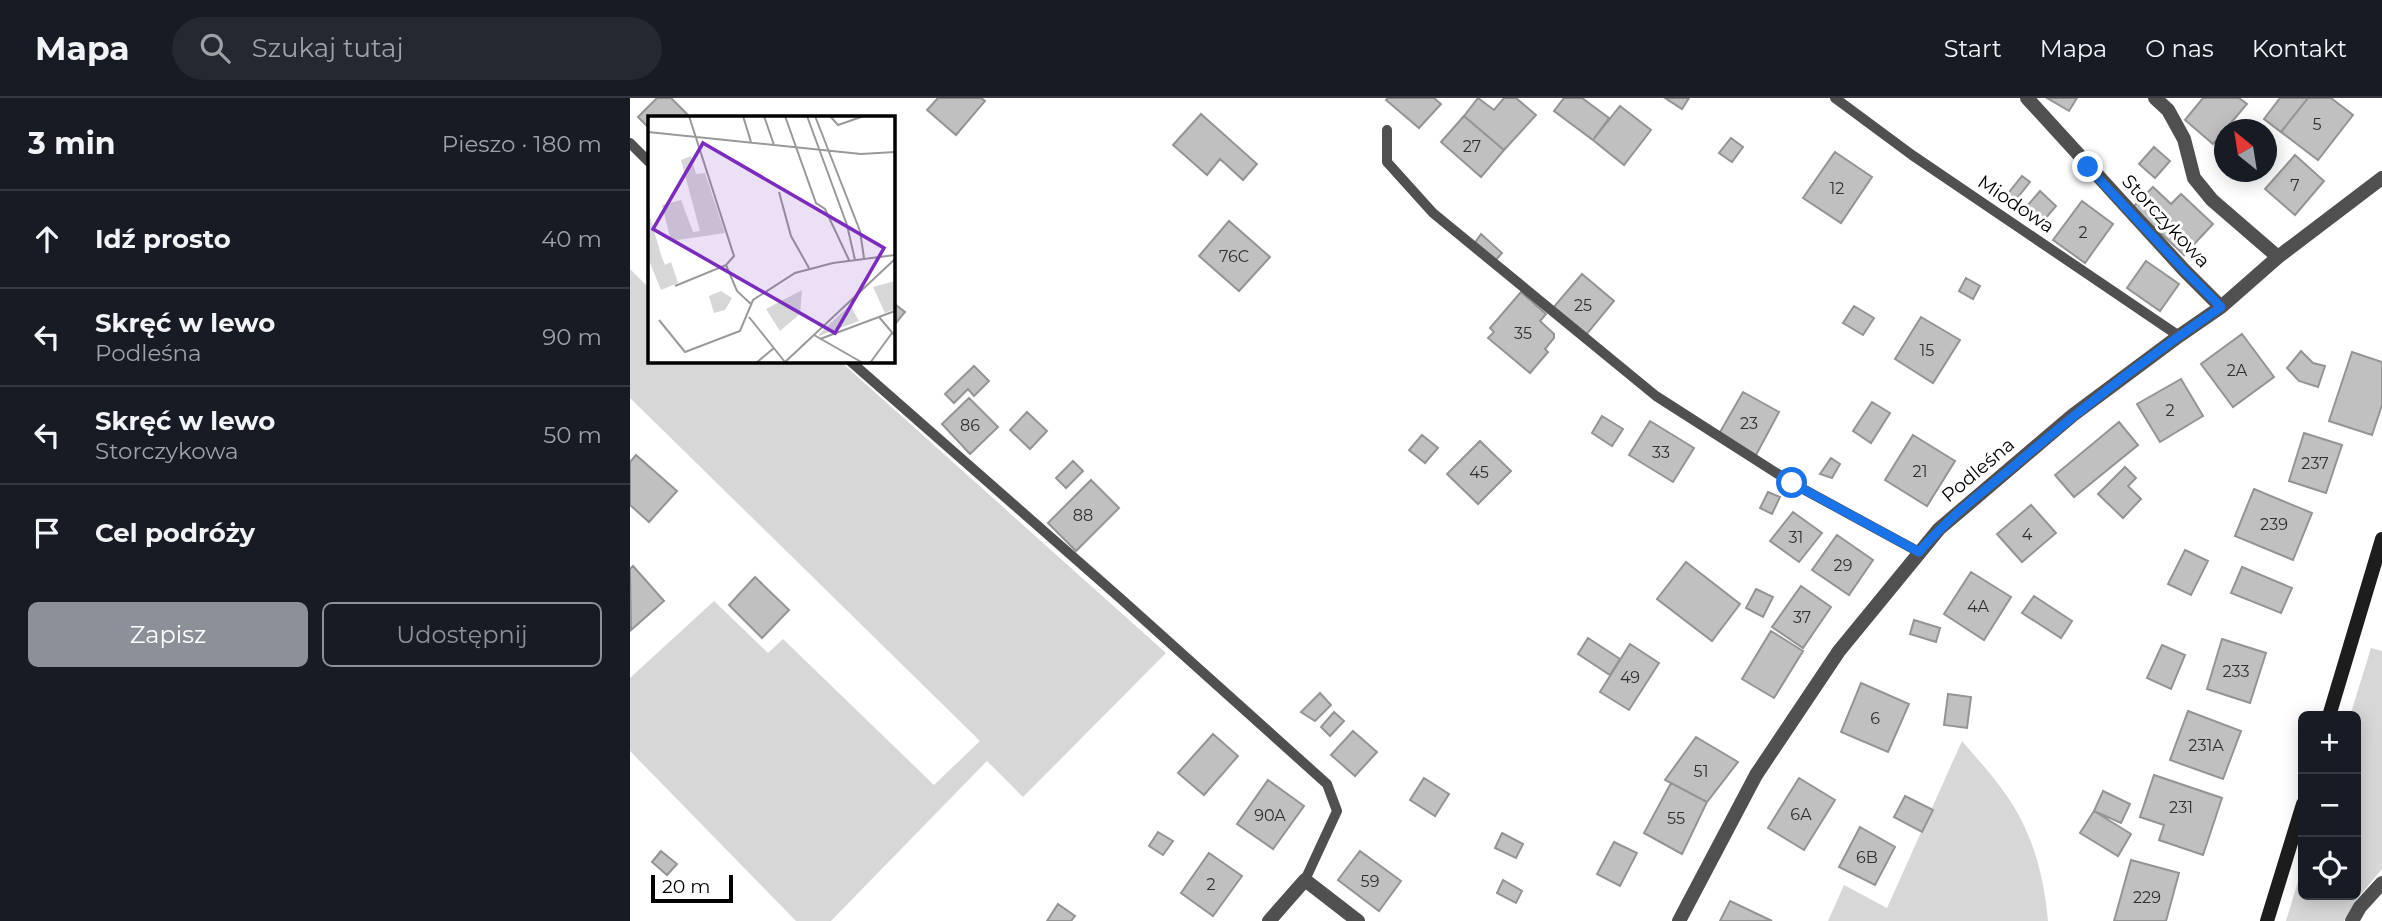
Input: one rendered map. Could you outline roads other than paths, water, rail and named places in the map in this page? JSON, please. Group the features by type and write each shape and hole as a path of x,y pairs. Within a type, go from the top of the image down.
{"street":[{"name":"Storczykowa","path":"2027,98 2166,251 2221,307"},
{"path":"2155,98 2168,110 2184,139 2194,178 2212,200 2278,257"},
{"name":"Podleśna","path":"1679,921 1756,775 1839,651 1939,529 2073,415 2179,335 2221,307 2278,257 2382,178"},
{"path":"2330,711 2382,539"},
{"path":"2267,921 2298,820"},
{"path":"1269,921 1305,880 1358,921"},
{"path":"2352,921 2360,907 2382,883"}],"lane":[{"name":"Miodowa","path":"1835,98 1912,155 2179,335"},
{"path":"1387,130 1387,162 1433,213 1656,396 1792,483 1919,552"},
{"path":"630,143 648,161"},
{"path":"851,362 1327,784 1337,811 1305,880"}]}
